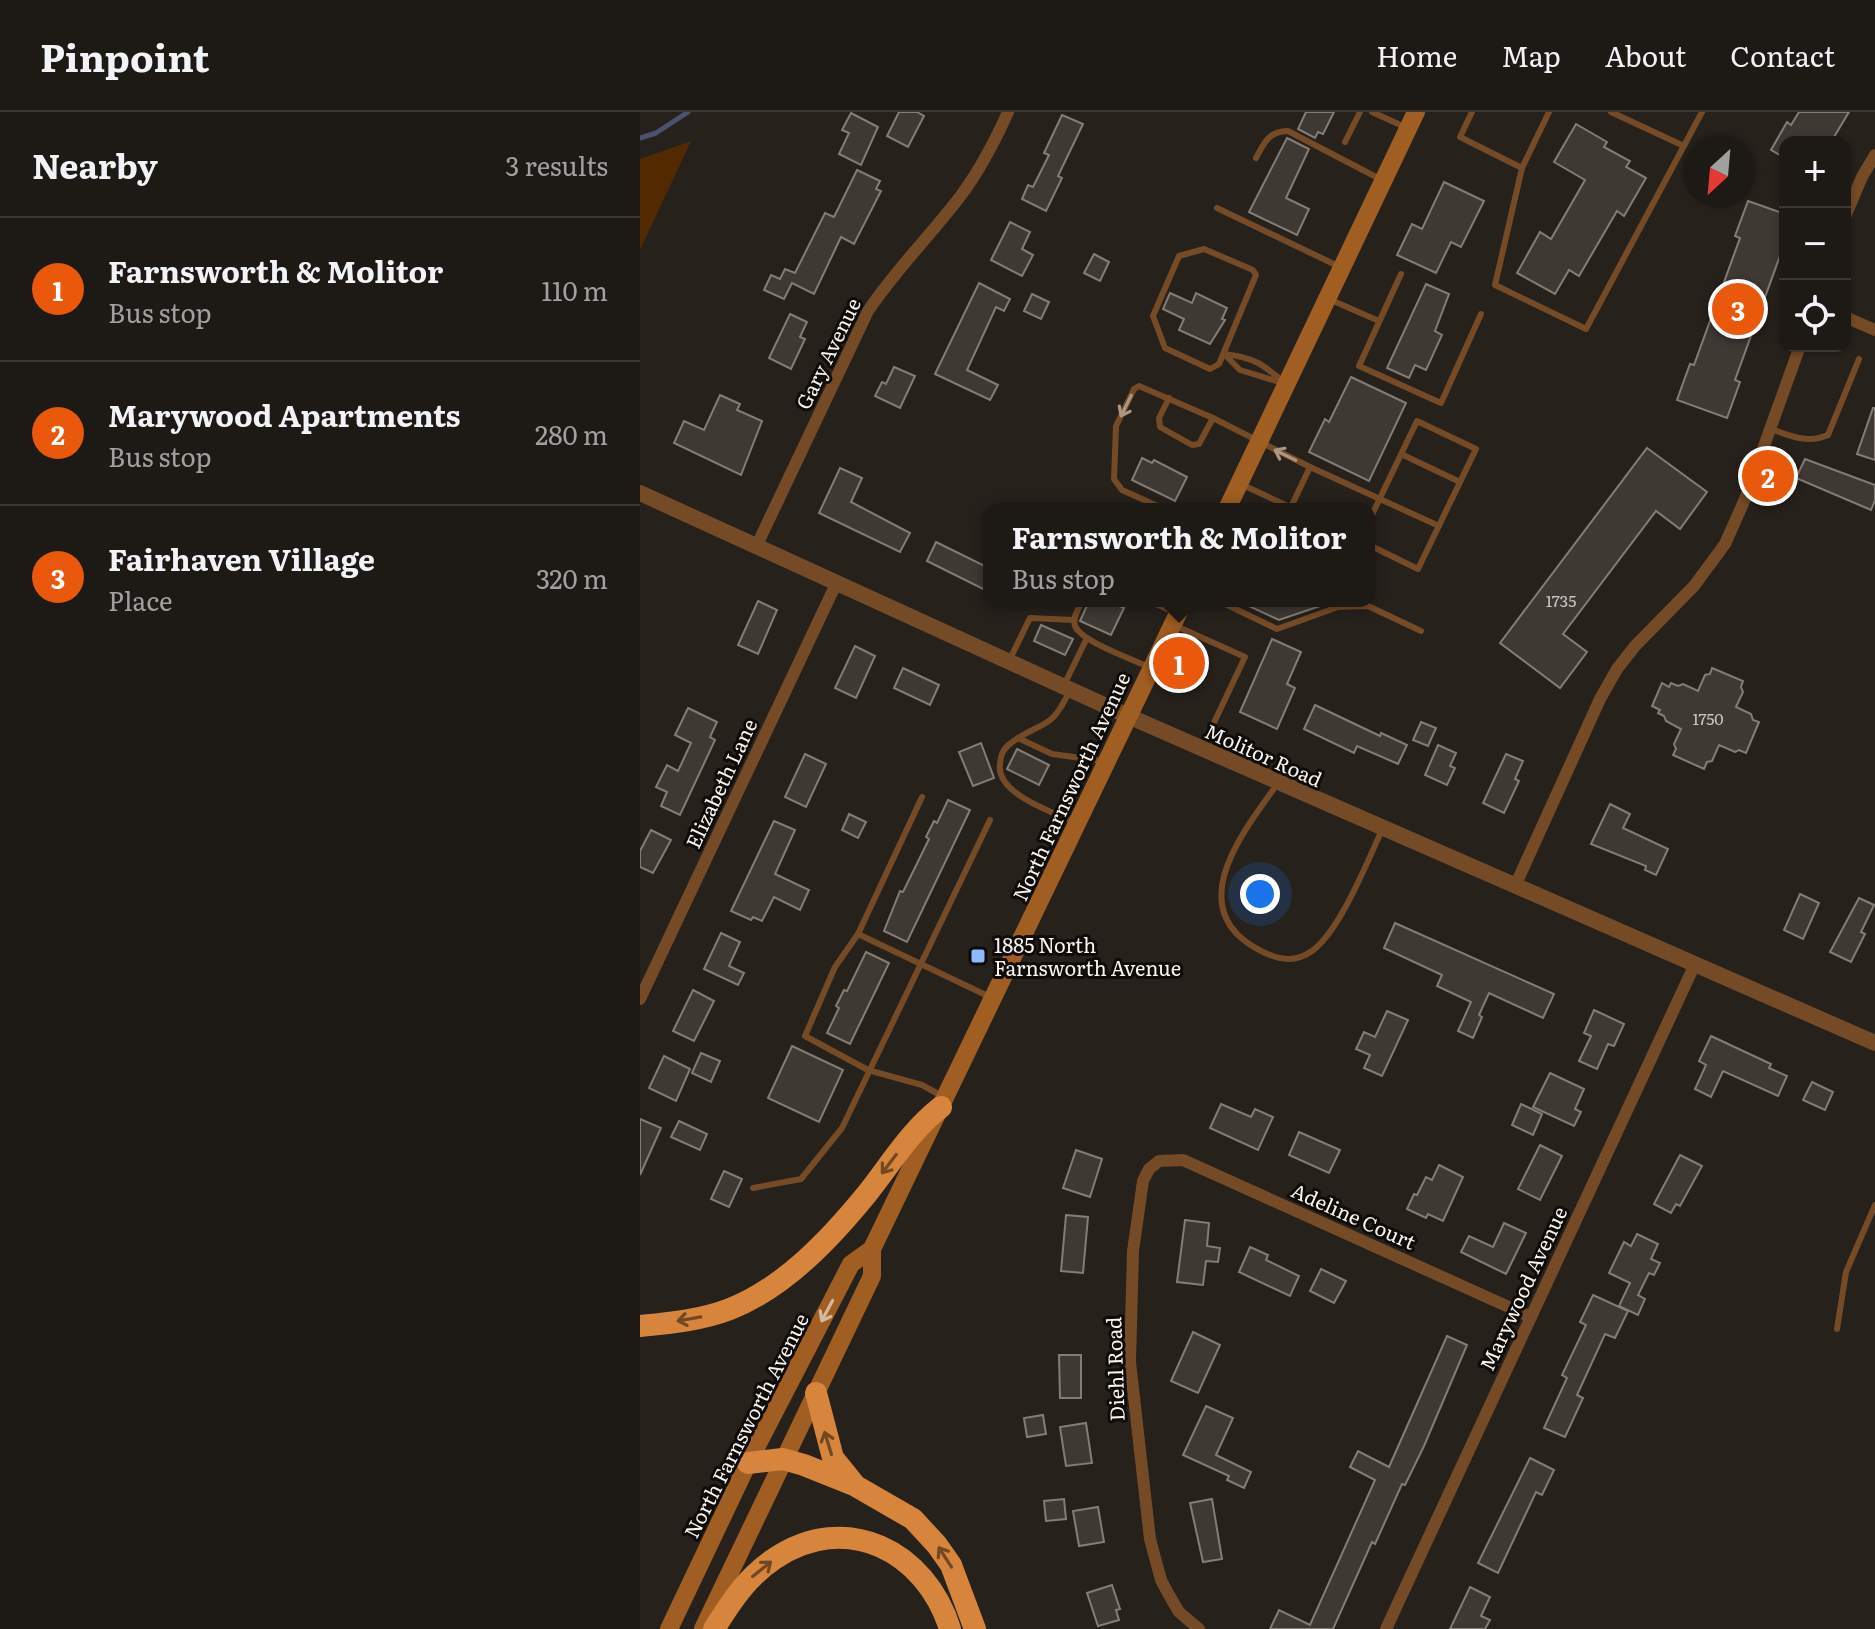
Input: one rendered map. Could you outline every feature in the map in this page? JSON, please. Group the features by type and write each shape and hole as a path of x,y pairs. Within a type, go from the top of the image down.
{"highway":[{"path":"640,1326 714,1314 733,1308 770,1287 832,1234 921,1123 943,1102"},
{"path":"816,1393 833,1458 854,1485"},
{"path":"748,1463 783,1459 854,1485 913,1519 951,1565 975,1629"},
{"path":"714,1629 737,1593 776,1558 812,1542 842,1538 881,1546 908,1562 935,1594 950,1629"}],"main road":[{"path":"1230,503 1412,120"},
{"name":"North Farnsworth Avenue","path":"703,1629 872,1276 872,1249 1178,613"},
{"name":"North Farnsworth Avenue","path":"669,1629 748,1463 851,1264 872,1249"}],"street":[{"name":"Gary Avenue","path":"756,547 868,311 884,286 962,194 980,167 1008,112"},
{"path":"1849,208 1875,155"},
{"path":"1851,320 1875,330"},
{"path":"1515,886 1600,699 1617,669 1635,646 1694,586 1725,544 1745,499 1798,352"},
{"name":"Molitor Road","path":"640,493 1278,783 1873,1038"},
{"name":"Elizabeth Lane","path":"640,999 836,584"},
{"name":"Marywood Avenue","path":"1386,1629 1695,964"},
{"name":"Adeline Court","path":"1159,1161 1183,1160 1531,1317"},
{"name":"Diehl Road","path":"1159,1161 1149,1169 1140,1194 1133,1251 1130,1362 1150,1539 1161,1580 1179,1612 1199,1629"}],"lane":[{"path":"1345,142 1360,112"},
{"path":"1372,112 1412,120"},
{"path":"1472,112 1460,137 1522,168"},
{"path":"1549,112 1522,168 1495,285 1586,329 1683,148"},
{"path":"1611,112 1683,146"},
{"path":"1689,136 1702,112"},
{"path":"1256,158 1268,137 1279,131 1288,131 1383,181"},
{"path":"1217,208 1342,268"},
{"path":"1204,249 1253,270 1256,275 1224,354 1219,364 1210,369 1165,348 1153,316 1179,256 1204,249"},
{"path":"1401,274 1359,366 1441,403 1481,314"},
{"path":"1327,298 1379,321"},
{"path":"1224,354 1245,356 1264,365 1286,384"},
{"path":"1224,354 1240,370 1257,378 1286,384"},
{"path":"1769,428 1793,438 1818,440 1828,435 1859,359"},
{"path":"1151,503 1122,490 1116,483 1115,430 1134,389 1143,386 1439,526"},
{"path":"1169,398 1159,418 1160,427 1192,445 1199,444 1213,418"},
{"path":"1375,509 1417,421 1476,449 1418,569 1375,548"},
{"path":"1401,454 1460,482"},
{"path":"1294,503 1310,467"},
{"path":"1240,483 1282,503"},
{"path":"1079,607 1074,620 1076,627 1087,638 1151,668"},
{"path":"1231,607 1277,629 1338,607"},
{"path":"1370,607 1421,631"},
{"path":"1178,613 1245,657 1201,748"},
{"path":"1009,662 1030,618 1074,620"},
{"path":"1078,824 1010,790 1000,778 999,769 1002,752 1018,738 1057,716 1087,638"},
{"path":"1018,738 1052,754 1106,761"},
{"path":"1278,783 1254,816 1225,870 1220,892 1222,913 1229,926 1243,940 1272,956 1288,960 1303,956 1325,938 1362,875 1383,828"},
{"path":"922,797 858,934 835,967 805,1036 868,1070 922,1085 943,1102"},
{"path":"753,1188 801,1179 842,1128 990,820"},
{"path":"858,934 993,999"},
{"path":"1837,1329 1846,1272 1875,1205"}],"shaded area":[{"path":"691,141 640,250 640,159"}],"building":[{"path":"899,112 917,112 924,116 908,147 887,136"},
{"path":"1306,112 1334,112 1323,134 1318,132 1315,138 1298,129"},
{"path":"1799,112 1849,112 1835,136 1779,136 1787,122 1791,125"},
{"path":"851,113 878,127 861,165 839,154 849,133 842,130"},
{"path":"1062,115 1083,124 1058,176 1062,178 1046,211 1022,199 1028,185 1033,187 1049,155 1044,153"},
{"path":"1576,124 1607,142 1604,147 1630,161 1626,167 1646,178 1624,216 1617,211 1579,276 1569,270 1555,294 1517,273 1540,232 1551,239 1585,180 1554,162"},
{"path":"1779,136 1779,155 1771,150"},
{"path":"1287,138 1309,149 1286,198 1309,209 1297,235 1249,212"},
{"path":"857,170 880,181 876,189 881,191 854,244 841,237 814,294 792,283 784,299 764,290 771,275 780,279 785,269 795,273 825,213 834,217"},
{"path":"1444,182 1484,201 1461,247 1451,242 1436,273 1397,255 1412,224 1422,229"},
{"path":"1755,203 1779,212 1779,259 1735,380 1740,382 1727,418 1677,400 1690,364 1694,365 1740,238 1735,236 1745,208 1755,208"},
{"path":"1010,222 1030,232 1022,249 1033,255 1022,276 991,260"},
{"path":"1094,254 1109,262 1100,281 1084,273"},
{"path":"979,283 1010,299 1004,311 996,307 967,370 998,385 990,400 935,374"},
{"path":"1426,284 1449,294 1435,331 1442,335 1426,370 1415,365 1409,378 1387,368"},
{"path":"1170,293 1192,303 1196,293 1227,308 1222,319 1225,320 1210,344 1179,330 1184,319 1163,309"},
{"path":"1032,294 1049,302 1041,319 1024,311"},
{"path":"790,314 807,322 800,337 805,339 791,369 769,358"},
{"path":"894,367 915,376 900,408 875,396 882,382 886,384"},
{"path":"1351,377 1406,403 1369,481 1309,452 1325,419 1329,422"},
{"path":"720,395 740,404 737,410 762,421 741,475 674,443 684,421 704,430"},
{"path":"1875,408 1875,460 1857,454"},
{"path":"1647,448 1707,492 1680,529 1656,511 1563,634 1587,652 1560,688 1500,643"},
{"path":"1142,458 1152,463 1154,460 1187,477 1175,501 1132,480"},
{"path":"1805,459 1875,485 1871,510 1796,478"},
{"path":"840,468 862,478 851,502 910,533 900,552 819,513"},
{"path":"936,542 983,565 983,589 927,561"},
{"path":"758,601 777,610 758,654 738,645"},
{"path":"1086,607 1124,608 1111,635 1080,621"},
{"path":"1251,607 1317,607 1279,620"},
{"path":"1041,625 1073,639 1065,655 1034,641"},
{"path":"1272,639 1301,652 1287,684 1295,688 1277,729 1240,712"},
{"path":"855,646 875,656 856,698 835,688"},
{"path":"903,668 939,685 930,705 894,688"},
{"path":"1712,668 1743,681 1743,692 1736,707 1759,722 1746,753 1719,745 1712,761 1707,762 1704,769 1673,755 1681,729 1666,721 1658,713 1660,710 1652,706 1662,683 1669,687 1671,683 1678,686 1683,684 1698,691"},
{"path":"1315,705 1380,736 1381,733 1407,745 1398,764 1357,746 1354,753 1304,729"},
{"path":"688,708 717,722 710,737 715,740 680,815 661,806 667,792 656,787 667,765 678,771 691,743 675,735"},
{"path":"1421,722 1436,728 1428,746 1413,740"},
{"path":"981,743 994,778 973,786 959,752"},
{"path":"1438,745 1456,753 1450,766 1455,768 1447,785 1425,775"},
{"path":"1017,749 1049,765 1039,785 1007,769"},
{"path":"805,754 826,764 806,807 785,797"},
{"path":"1506,754 1523,761 1515,779 1519,781 1504,813 1483,803"},
{"path":"948,800 970,810 907,942 884,931 900,891 903,892 929,839 926,837"},
{"path":"1610,804 1630,814 1623,828 1668,849 1656,875 1645,870 1646,866 1591,844"},
{"path":"849,814 866,822 858,838 842,830"},
{"path":"774,821 795,830 775,874 809,890 800,910 774,897 762,921 753,917 751,920 731,911"},
{"path":"651,830 671,840 653,873 640,867 640,851"},
{"path":"1800,894 1819,903 1803,939 1784,930"},
{"path":"1859,898 1874,905 1861,932 1865,934 1851,962 1830,952"},
{"path":"1395,923 1554,994 1543,1018 1489,993 1473,1038 1458,1031 1471,1002 1437,986 1442,975 1384,948"},
{"path":"721,933 740,942 729,966 744,973 738,985 704,969"},
{"path":"866,952 889,963 850,1044 827,1033 839,1008 836,1006"},
{"path":"693,990 714,1001 694,1041 673,1031"},
{"path":"1594,1010 1624,1024 1614,1046 1608,1044 1597,1069 1579,1061 1591,1036 1584,1033"},
{"path":"1387,1011 1408,1020 1382,1076 1364,1068 1370,1055 1356,1049 1364,1032 1375,1037"},
{"path":"1711,1036 1771,1064 1769,1068 1787,1076 1778,1096 1723,1071 1711,1097 1695,1089 1706,1065 1699,1061"},
{"path":"792,1046 843,1070 819,1122 768,1098"},
{"path":"701,1053 720,1061 711,1082 692,1073"},
{"path":"664,1056 690,1069 676,1101 649,1088"},
{"path":"1550,1073 1584,1089 1575,1109 1581,1112 1574,1126 1533,1107"},
{"path":"1812,1082 1833,1092 1825,1110 1803,1100"},
{"path":"1221,1104 1251,1117 1255,1109 1273,1117 1258,1150 1210,1128"},
{"path":"1521,1104 1542,1114 1533,1135 1512,1125"},
{"path":"640,1119 661,1128 640,1175"},
{"path":"679,1121 707,1134 700,1150 671,1137"},
{"path":"1299,1132 1340,1150 1329,1173 1289,1155"},
{"path":"1540,1145 1562,1156 1540,1200 1518,1189"},
{"path":"1076,1150 1102,1159 1090,1197 1063,1188"},
{"path":"1680,1155 1702,1166 1680,1206 1676,1204 1671,1213 1654,1204"},
{"path":"1439,1165 1463,1177 1443,1221 1428,1214 1426,1218 1407,1209 1426,1177 1432,1180"},
{"path":"724,1171 742,1179 729,1207 711,1199"},
{"path":"1066,1215 1088,1217 1083,1273 1061,1271"},
{"path":"1185,1220 1209,1223 1207,1246 1220,1248 1218,1262 1206,1261 1203,1285 1177,1282"},
{"path":"1504,1223 1526,1233 1506,1274 1461,1252 1469,1236 1493,1247"},
{"path":"1637,1234 1658,1244 1651,1259 1660,1263 1654,1275 1649,1273 1638,1295 1645,1299 1638,1315 1619,1306 1630,1283 1609,1273 1624,1242 1631,1246"},
{"path":"1250,1247 1268,1255 1266,1260 1299,1276 1290,1296 1239,1272"},
{"path":"1321,1269 1346,1281 1334,1303 1310,1291"},
{"path":"1593,1295 1628,1311 1615,1338 1605,1334 1577,1395 1583,1398 1565,1437 1544,1428 1567,1378 1562,1375 1586,1325 1580,1322"},
{"path":"1193,1332 1220,1345 1198,1393 1171,1381"},
{"path":"1447,1336 1467,1345 1424,1446 1405,1485 1402,1484 1375,1544 1372,1542 1333,1629 1270,1629 1279,1610 1310,1625 1375,1480 1350,1467 1358,1451 1389,1467"},
{"path":"1059,1355 1081,1355 1081,1398 1060,1398"},
{"path":"1206,1406 1233,1418 1216,1455 1251,1472 1244,1488 1227,1480 1229,1476 1183,1455"},
{"path":"1043,1415 1046,1434 1027,1437 1024,1418"},
{"path":"1086,1423 1092,1463 1066,1466 1060,1427"},
{"path":"1530,1458 1554,1470 1542,1495 1536,1492 1498,1573 1478,1563"},
{"path":"1064,1499 1066,1519 1046,1521 1044,1501"},
{"path":"1212,1499 1222,1559 1203,1562 1190,1503"},
{"path":"1098,1507 1104,1542 1079,1546 1073,1511"},
{"path":"1112,1585 1120,1609 1116,1610 1119,1620 1098,1626 1087,1593"},
{"path":"1470,1587 1490,1597 1481,1616 1490,1620 1485,1629 1450,1629"}],"waterway":[{"path":"640,138 656,133 688,112"}],"place":[{"name":"Fairhaven Village","path":"1738,309"},
{"name":"Marywood Apartments","path":"1768,476"},
{"name":"Farnsworth & Molitor","path":"1179,663"},
{"name":"1885 North Farnsworth Avenue","path":"978,956"}]}
